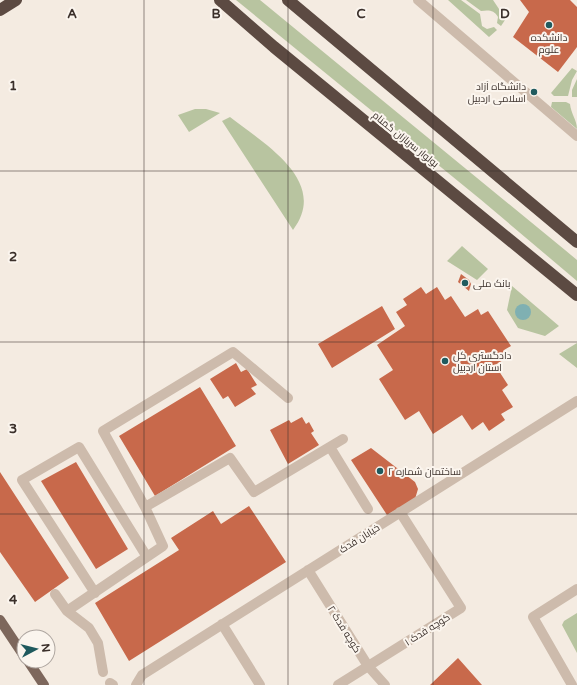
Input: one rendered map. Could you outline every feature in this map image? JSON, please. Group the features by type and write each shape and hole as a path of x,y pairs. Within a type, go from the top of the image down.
{"highway":[{"path":"0,10 16,0"},
{"name":"بولوار سربازان گمنام","path":"220,0 577,295"},
{"path":"288,0 577,242"}],"main road":[{"path":"0,620 16,644"},
{"path":"33,669 44,685"}],"street":[{"path":"418,0 577,136"},
{"path":"67,611 163,546 145,507 103,431 233,352 288,398"},
{"name":"خیابان فدک","path":"136,685 142,675 577,401"},
{"path":"145,507 230,458 254,492 343,439"},
{"path":"95,593 22,480 79,447 147,557"},
{"path":"330,447 368,509"},
{"name":"کوچه فدک ۱","path":"338,685 461,608 400,512"},
{"name":"کوچه فدک ۲","path":"308,570 368,666 385,685"},
{"path":"572,685 533,617 577,589"},
{"path":"56,594 67,611 89,628 98,643 103,672"},
{"path":"222,624 260,685"}],"green space":[{"path":"236,0 260,0 565,250 577,260 577,281 480,199"},
{"path":"448,0 461,0 480,14 482,26 487,29 494,27 497,30 489,37"},
{"path":"466,0 493,0 501,12 507,17 501,26 497,23 498,17 495,13 481,11"},
{"path":"572,68 577,71 572,80 568,96 554,96 551,93"},
{"path":"577,79 577,97 572,97 572,90"},
{"path":"552,102 566,102 570,104 577,129 551,107"},
{"path":"195,109 206,109 220,113 189,132 178,115"},
{"path":"230,117 274,151 288,165 298,180 303,195 302,212 293,230 222,121"},
{"path":"462,246 488,269 477,280 447,261"},
{"path":"512,286 559,326 545,336 518,328 507,310"},
{"path":"577,343 577,368 559,354"},
{"path":"577,613 577,653 562,625 564,621"}],"water":[{"path":"520,304 526,304 531,309 529,318 526,320 520,320 515,315 515,309"}],"building":[{"name":"دانشکده علوم","path":"520,0 570,0 577,7 577,47 558,72 513,37 529,12"},
{"name":"بانک ملی","path":"461,274 469,280 471,284 469,291 458,282"},
{"name":"دادگستری کل استان اردبیل","path":"421,287 426,294 437,287 445,300 451,296 465,317 478,309 481,315 488,311 511,346 504,350 508,357 495,365 508,385 502,390 513,407 501,414 505,420 489,431 483,422 472,430 462,415 433,434 419,411 405,420 379,379 393,370 377,345 405,326 396,312 407,305 403,299"},
{"path":"382,306 395,329 332,368 318,344"},
{"path":"236,363 241,372 247,369 257,385 251,388 256,394 235,407 228,396 223,399 210,379"},
{"path":"200,387 236,446 155,496 119,436"},
{"path":"302,417 306,424 309,422 314,431 311,433 319,445 288,464 270,430 289,420 291,423"},
{"name":"ساختمان شماره ۲","path":"371,448 415,482 418,489 415,499 387,515 351,460"},
{"path":"76,462 128,549 96,569 41,481"},
{"path":"0,472 69,578 35,602 0,552"},
{"path":"249,506 286,562 129,661 95,603 179,550 171,538 213,511 221,524"},
{"path":"458,658 482,685 430,685"}],"place":[{"name":"دانشکده علوم","path":"549,25"},
{"name":"دانشگاه آزاد اسلامی اردبیل","path":"534,92"},
{"name":"بانک ملی","path":"465,283"},
{"name":"دادگستری کل استان اردبیل","path":"445,361"},
{"name":"ساختمان شماره ۲","path":"380,471"}]}
